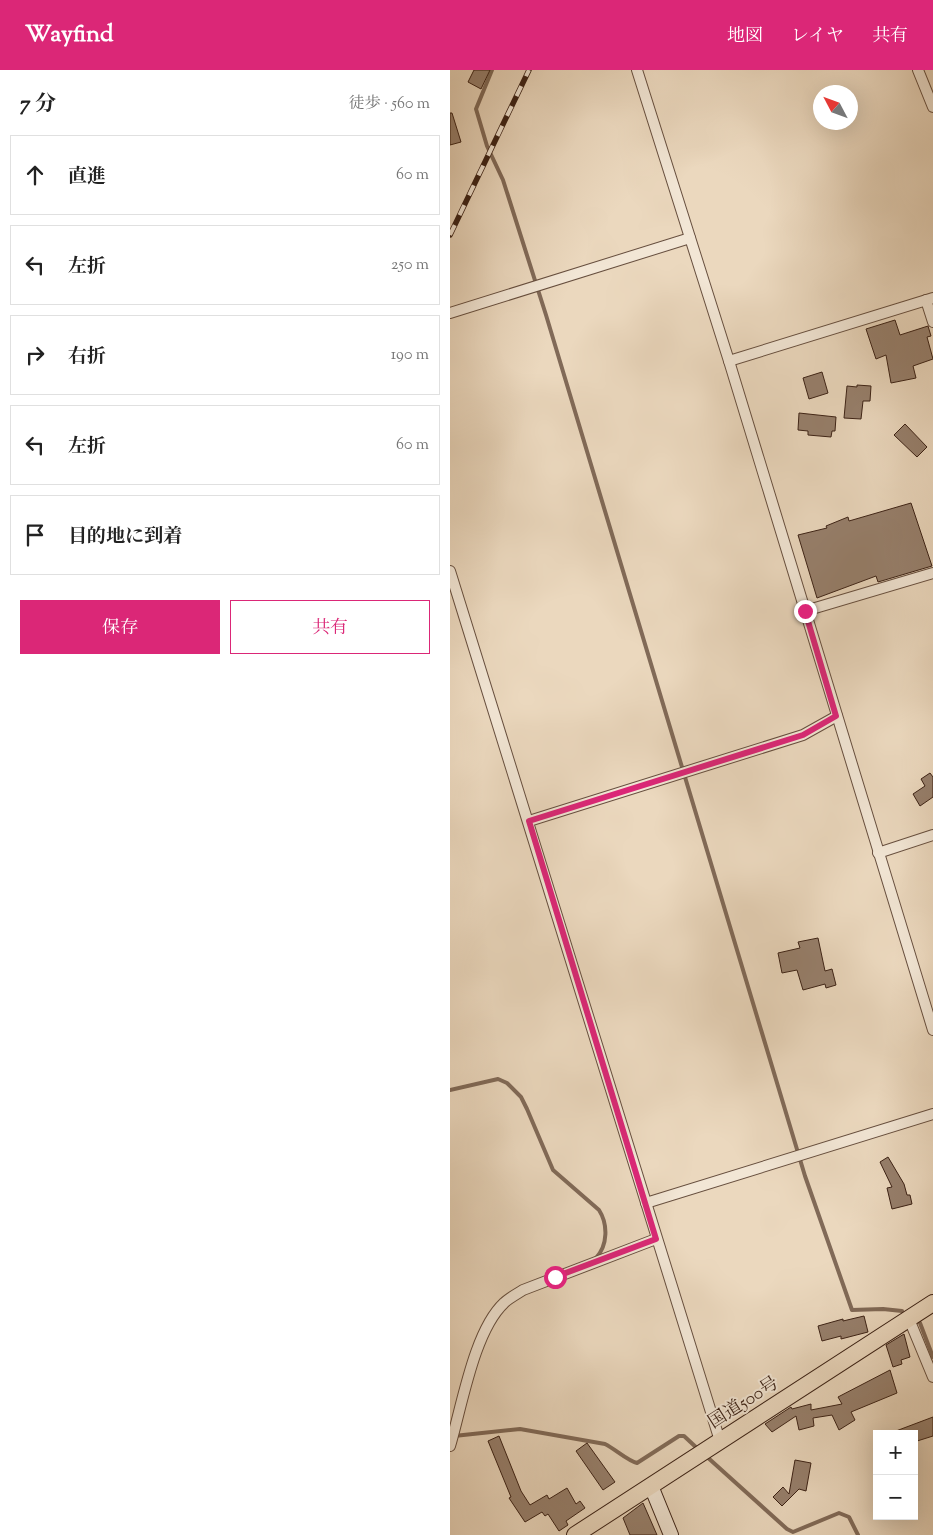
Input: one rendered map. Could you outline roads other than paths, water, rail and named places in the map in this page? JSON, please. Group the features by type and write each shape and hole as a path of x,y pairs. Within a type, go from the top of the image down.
{"highway":[{"name":"国道500号","path":"575,1535 933,1303"}],"main road":[{"path":"651,1486 671,1535"}],"street":[{"path":"637,70 730,361 836,716 933,1030"},
{"path":"918,70 933,107"},
{"path":"450,313 690,238"},
{"path":"730,361 929,299 933,322"},
{"path":"450,571 720,1441"},
{"path":"805,611 933,573"},
{"path":"529,821 803,735 836,716"},
{"path":"878,853 933,835"},
{"path":"920,840 933,845"},
{"path":"646,1203 933,1114"},
{"path":"450,1446 476,1351 489,1322 504,1303 523,1290 656,1239"},
{"path":"909,1318 933,1377"}],"waterway":[{"path":"492,70 476,109 487,146 503,180 546,315 805,1176 852,1310 883,1309 902,1311"},
{"path":"450,1090 498,1079 507,1083 521,1097 553,1170 599,1210 602,1216 605,1228 605,1241 596,1258"},
{"path":"920,1323 933,1357"},
{"path":"454,1436 520,1429 605,1444 637,1463 679,1436 684,1436 699,1450"},
{"path":"706,1456 787,1529 793,1532 839,1513 849,1517 858,1535"}],"railway":[{"path":"450,235 529,70"}]}
